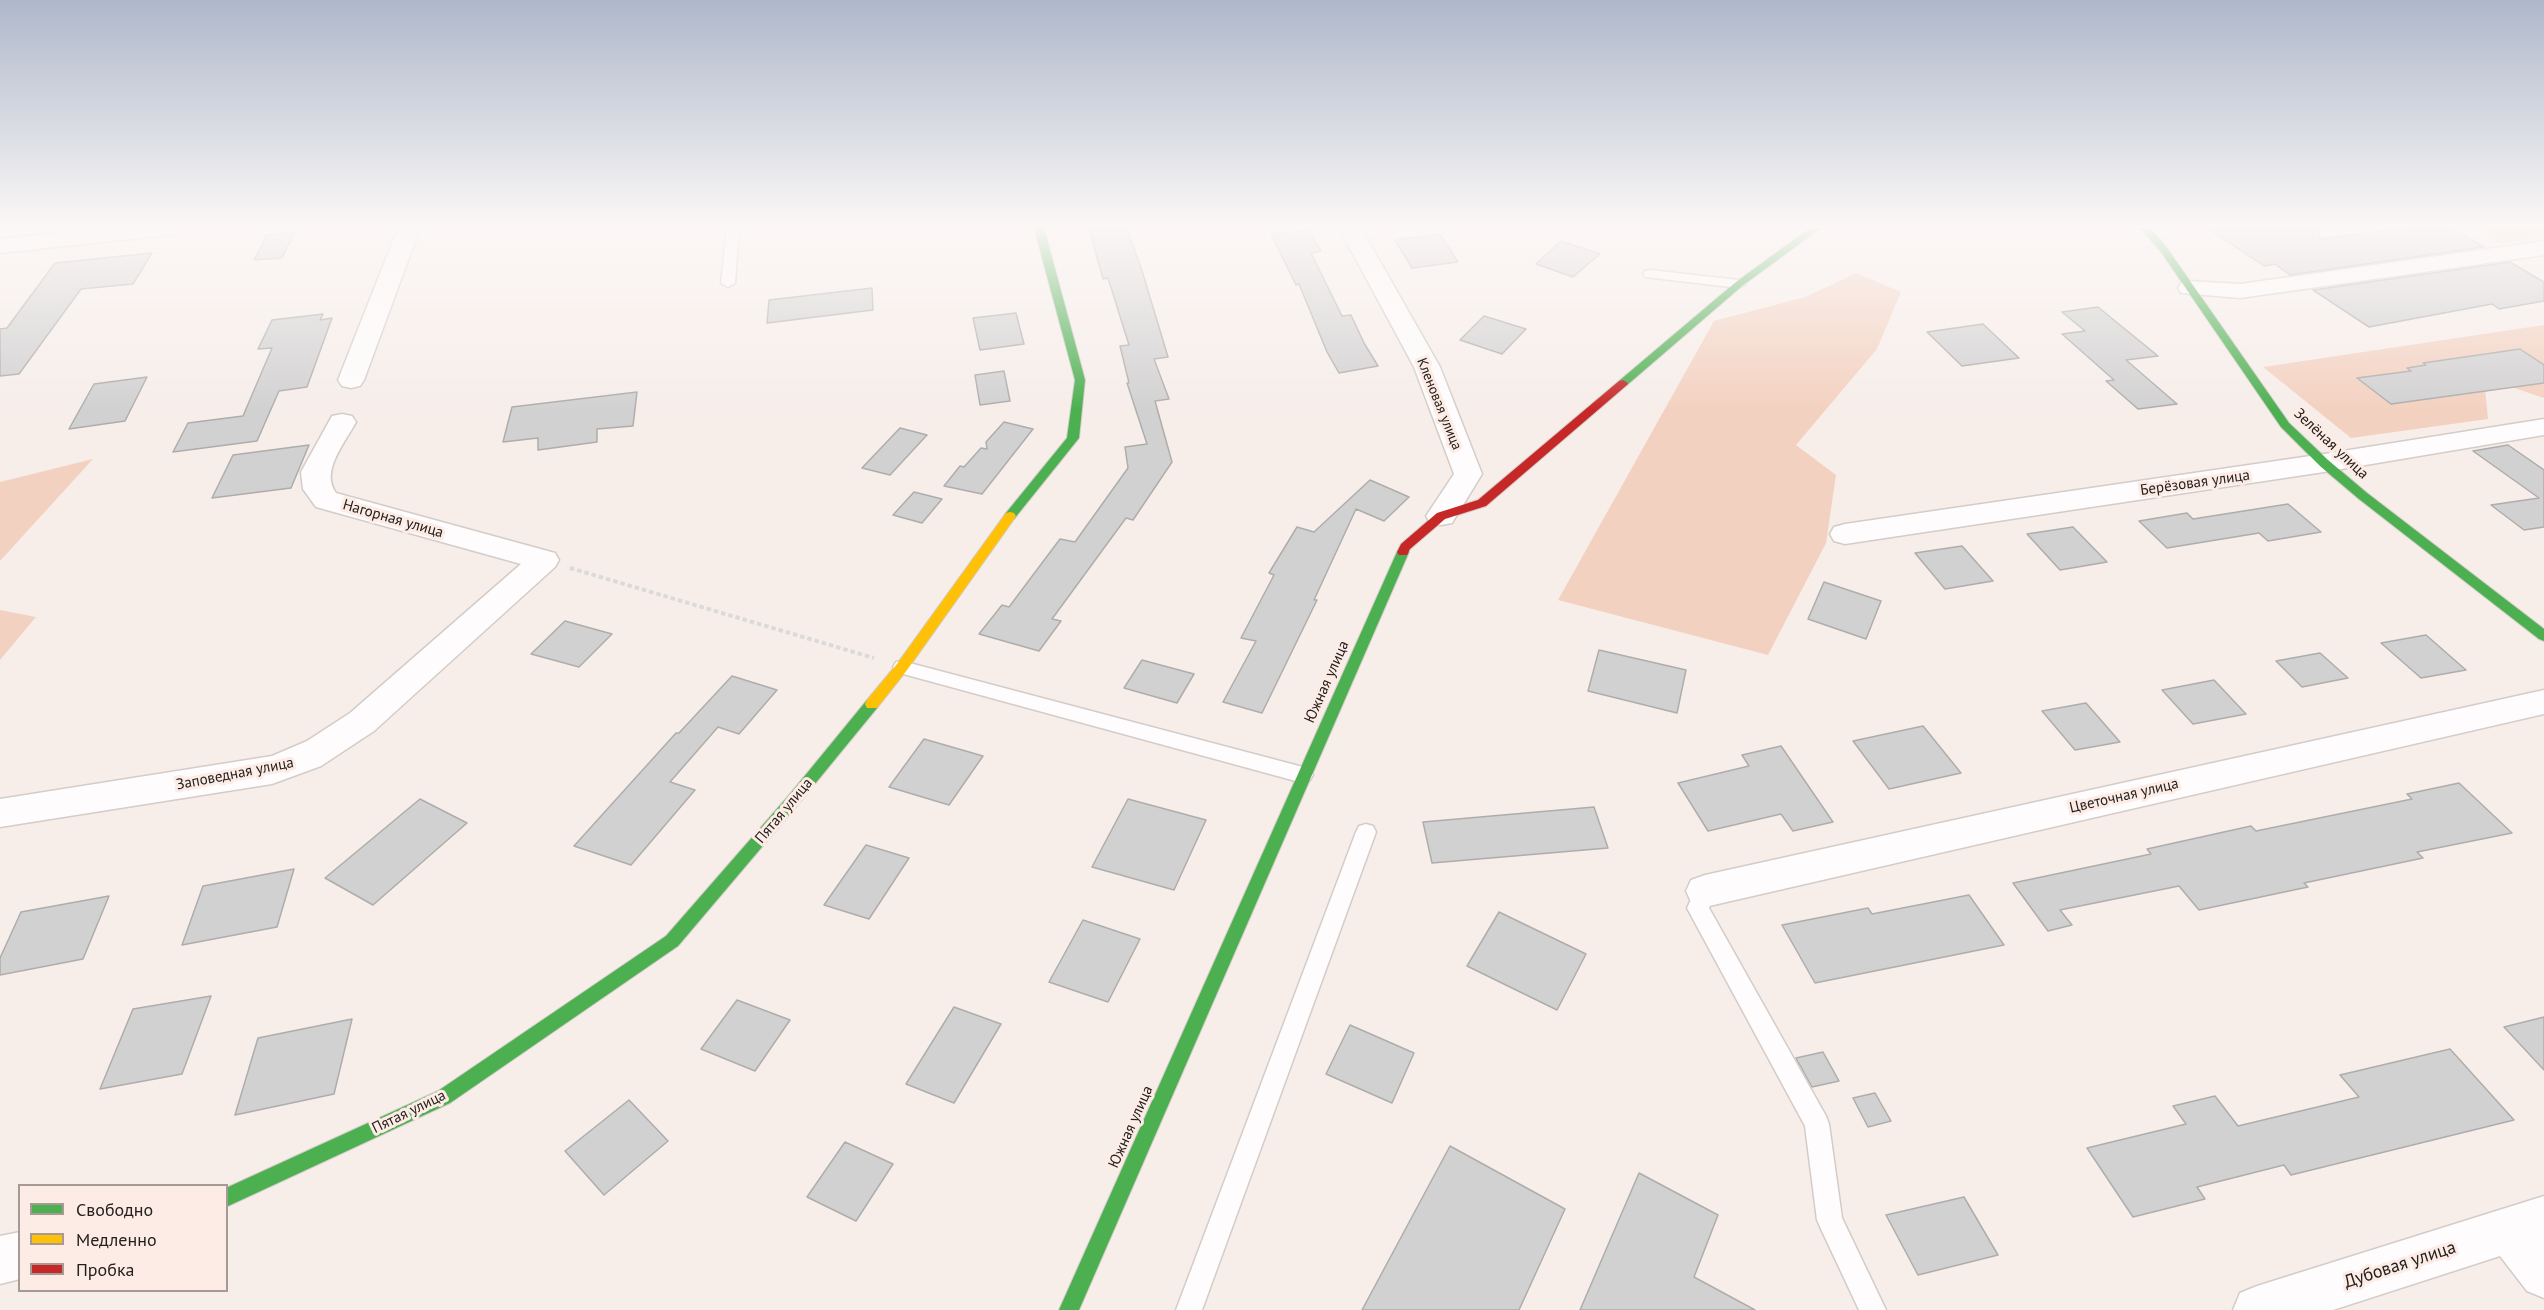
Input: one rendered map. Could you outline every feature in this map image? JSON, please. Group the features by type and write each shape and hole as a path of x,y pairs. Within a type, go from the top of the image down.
{"street":[{"path":"351,380 386,289"},
{"name":"Пятая улица","path":"228,1197 444,1097 672,941 795,798 902,667 1010,516 1073,438 1080,380 1055,289"},
{"name":"Кленовая улица","path":"1384,289 1427,367 1468,474 1441,516"},
{"name":"Южная улица","path":"1069,1310 1405,547 1441,516 1482,503 1733,289"},
{"name":"Зелёная улица","path":"2191,289 2285,425 2324,464 2544,636"},
{"path":"2209,289 2240,291 2253,289"},
{"name":"Нагорная улица","path":"342,422 315,472 318,489 326,500 544,560"},
{"name":"Берёзовая улица","path":"1845,534 2324,464 2544,427"},
{"name":"Заповедная улица","path":"0,813 272,770 303,761 362,722 544,560"},
{"name":"Цветочная улица","path":"1705,891 2544,702"},
{"path":"2526,1225 2544,1274"},
{"name":"Дубовая улица","path":"2257,1310 2526,1225"},
{"path":"0,1260 18,1256"}],"lane":[{"path":"902,667 1303,775"},
{"path":"1189,1310 1366,832"},
{"path":"1705,891 1698,908 1817,1124 1830,1220 1873,1310"}],"path":[{"path":"544,560 902,667"}],"shaded area":[{"path":"1822,289 1894,289 1901,292 1877,349 1796,445 1836,475 1826,543 1768,655 1558,600 1714,321 1805,297"},
{"path":"2544,325 2544,398 2484,378 2488,419 2351,438 2263,367"},
{"path":"93,459 0,561 0,482"},
{"path":"0,610 36,617 0,660"}],"building":[{"path":"36,289 81,289 19,374 0,376 0,329 7,328"},
{"path":"872,289 873,310 767,323 769,300"},
{"path":"1111,289 1148,289 1168,357 1154,359 1169,399 1155,401 1172,462 1133,520 1126,518 1052,619 1061,621 1039,651 979,634 1002,605 1009,607 1060,539 1075,542 1128,468 1125,447 1147,444 1127,383 1129,383 1120,346 1129,345"},
{"path":"1301,289 1329,289 1342,316 1351,315 1378,366 1339,373 1327,352"},
{"path":"2544,289 2544,301 2499,309 2492,304 2369,327 2313,290"},
{"path":"2098,307 2158,356 2126,360 2177,404 2138,409 2106,381 2114,380 2062,334 2085,331 2062,312"},
{"path":"1016,313 1024,344 980,350 973,318"},
{"path":"323,314 320,320 332,318 307,387 279,391 257,441 173,452 188,423 243,416 272,348 258,349 272,320"},
{"path":"1484,316 1526,329 1502,354 1460,340"},
{"path":"1983,324 2019,358 1962,366 1927,332"},
{"path":"2520,349 2544,365 2544,383 2391,404 2357,378 2411,371 2407,368 2426,365 2423,363"},
{"path":"1004,371 1010,401 980,405 975,375"},
{"path":"147,377 125,421 69,429 94,384"},
{"path":"637,392 633,426 597,429 597,442 538,450 538,438 503,442 512,407"},
{"path":"1004,422 1033,429 982,494 944,486 960,466 964,467 981,448 987,449 986,442"},
{"path":"900,428 927,435 890,475 862,468"},
{"path":"309,445 291,488 212,498 233,455"},
{"path":"2508,445 2544,470 2544,527 2524,530 2491,505 2539,498 2473,451"},
{"path":"1370,480 1409,497 1384,521 1356,509 1314,600 1317,600 1262,713 1223,702 1256,641 1241,638 1274,575 1269,573 1297,527 1314,532"},
{"path":"914,492 942,499 922,523 893,515"},
{"path":"2288,504 2321,532 2268,541 2259,533 2167,548 2139,521 2187,513 2193,519"},
{"path":"2073,527 2107,562 2060,570 2027,534"},
{"path":"1962,546 1993,581 1945,589 1915,553"},
{"path":"1824,582 1881,601 1866,639 1808,619"},
{"path":"565,621 612,634 579,667 531,654"},
{"path":"2426,635 2466,670 2421,678 2381,643"},
{"path":"1599,650 1686,670 1677,713 1588,691"},
{"path":"2320,653 2348,678 2302,687 2276,661"},
{"path":"1142,660 1194,674 1177,703 1124,688"},
{"path":"732,676 777,690 739,734 718,727 670,782 695,790 631,865 574,846 676,733 679,733"},
{"path":"2214,680 2246,714 2193,724 2162,690"},
{"path":"2086,703 2120,742 2075,750 2042,711"},
{"path":"1923,726 1961,773 1889,789 1853,741"},
{"path":"924,739 983,756 949,805 889,787"},
{"path":"1781,746 1833,822 1793,831 1781,814 1708,831 1678,783 1749,766 1742,755"},
{"path":"2459,783 2512,833 2417,852 2423,858 2304,883 2308,887 2199,910 2179,886 2060,910 2072,925 2048,931 2013,883 2151,854 2147,849 2251,826 2256,831 2412,799 2407,794"},
{"path":"420,799 467,823 373,905 325,878"},
{"path":"1128,799 1206,820 1174,890 1092,867"},
{"path":"1594,807 1608,848 1432,863 1423,822"},
{"path":"866,845 909,858 869,919 824,905"},
{"path":"294,869 277,927 182,945 203,886"},
{"path":"1969,895 2004,945 1815,983 1782,925 1868,908 1872,914"},
{"path":"109,896 83,959 0,975 0,958 21,912"},
{"path":"1499,912 1586,954 1557,1010 1467,966"},
{"path":"1083,920 1140,939 1108,1002 1049,982"},
{"path":"211,996 182,1074 100,1089 133,1009"},
{"path":"737,1000 790,1020 755,1071 701,1049"},
{"path":"954,1007 1001,1024 954,1103 906,1084"},
{"path":"2544,1017 2544,1070 2504,1027"},
{"path":"352,1019 334,1094 235,1115 258,1038"},
{"path":"1350,1025 1414,1053 1392,1103 1326,1074"},
{"path":"2450,1049 2514,1120 2291,1175 2284,1165 2197,1187 2205,1199 2133,1217 2087,1148 2186,1124 2173,1106 2215,1096 2238,1126 2359,1097 2340,1075"},
{"path":"1823,1052 1839,1081 1812,1087 1796,1058"},
{"path":"1875,1093 1891,1121 1868,1127 1853,1098"},
{"path":"629,1100 668,1141 604,1195 565,1151"},
{"path":"845,1142 893,1164 856,1221 807,1197"},
{"path":"1450,1146 1565,1209 1519,1310 1362,1310"},
{"path":"1639,1173 1718,1215 1694,1277 1755,1310 1580,1310"},
{"path":"1964,1197 1998,1255 1918,1275 1886,1215"}],"traffic: fast":[{"path":"1010,516 1073,438 1080,380 1055,289"},
{"path":"1623,383 1733,289"},
{"path":"2191,289 2285,425 2324,463 2363,496 2544,636"},
{"path":"1069,1310 1403,552"},
{"path":"228,1197 444,1097 672,941 872,704"}],"traffic: slow":[{"path":"872,704 902,667 1010,516"}],"traffic: jam":[{"path":"1403,552 1405,547 1441,516 1482,503 1623,383"}]}
